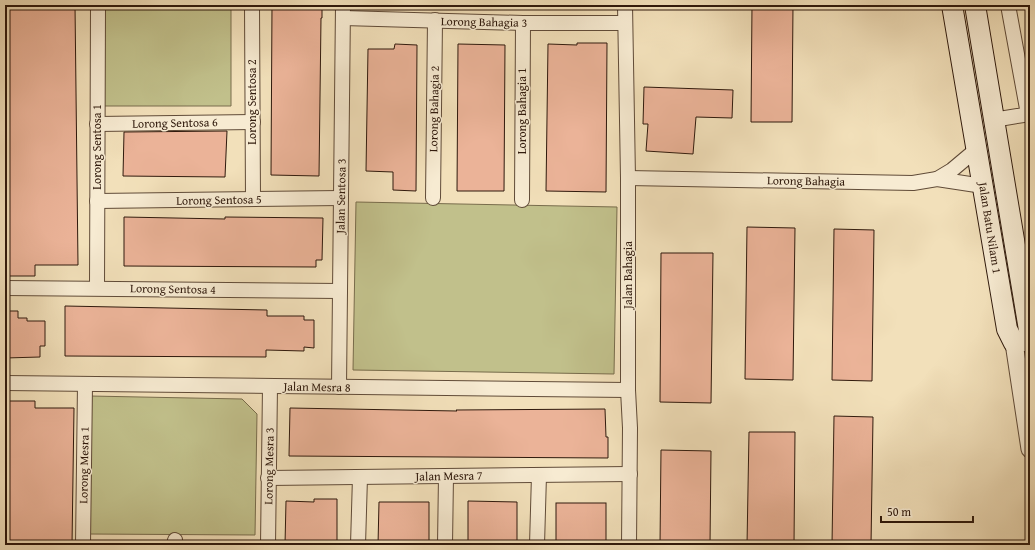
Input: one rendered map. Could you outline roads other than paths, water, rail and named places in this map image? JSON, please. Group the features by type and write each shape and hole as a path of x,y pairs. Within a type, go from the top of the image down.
{"main road":[{"name":"Jalan Batu Nilam 1","path":"952,5 1006,324 1025,340"},
{"name":"Jalan Batu Nilam 1","path":"975,5 994,120 1025,340"}],"street":[{"name":"Lorong Sentosa 1","path":"97,288 98,5"},
{"name":"Lorong Sentosa 2","path":"252,5 253,199"},
{"name":"Jalan Bahagia","path":"625,5 628,178 628,390 630,428 629,545"},
{"path":"994,120 1029,114 1008,5"},
{"name":"Lorong Bahagia 3","path":"343,12 435,20 523,23 625,23"},
{"name":"Jalan Sentosa 3","path":"339,387 343,12"},
{"name":"Lorong Bahagia 2","path":"433,198 435,20"},
{"name":"Lorong Bahagia 1","path":"522,200 523,23"},
{"name":"Lorong Sentosa 6","path":"97,124 253,122"},
{"path":"936,180 952,170 977,149"},
{"name":"Lorong Bahagia","path":"628,178 913,183 936,180 983,186"},
{"name":"Lorong Sentosa 5","path":"97,202 341,198"},
{"name":"Lorong Sentosa 4","path":"5,288 340,291"},
{"name":"Jalan Batu Nilam 1","path":"1025,340 1030,449"},
{"name":"Jalan Mesra 8","path":"5,383 628,390"},
{"name":"Lorong Mesra 1","path":"83,545 85,384"},
{"name":"Lorong Mesra 3","path":"268,545 270,386"},
{"name":"Jalan Mesra 7","path":"268,478 630,474"},
{"path":"537,545 539,475"},
{"path":"445,545 446,476"},
{"path":"358,545 360,477"}]}
